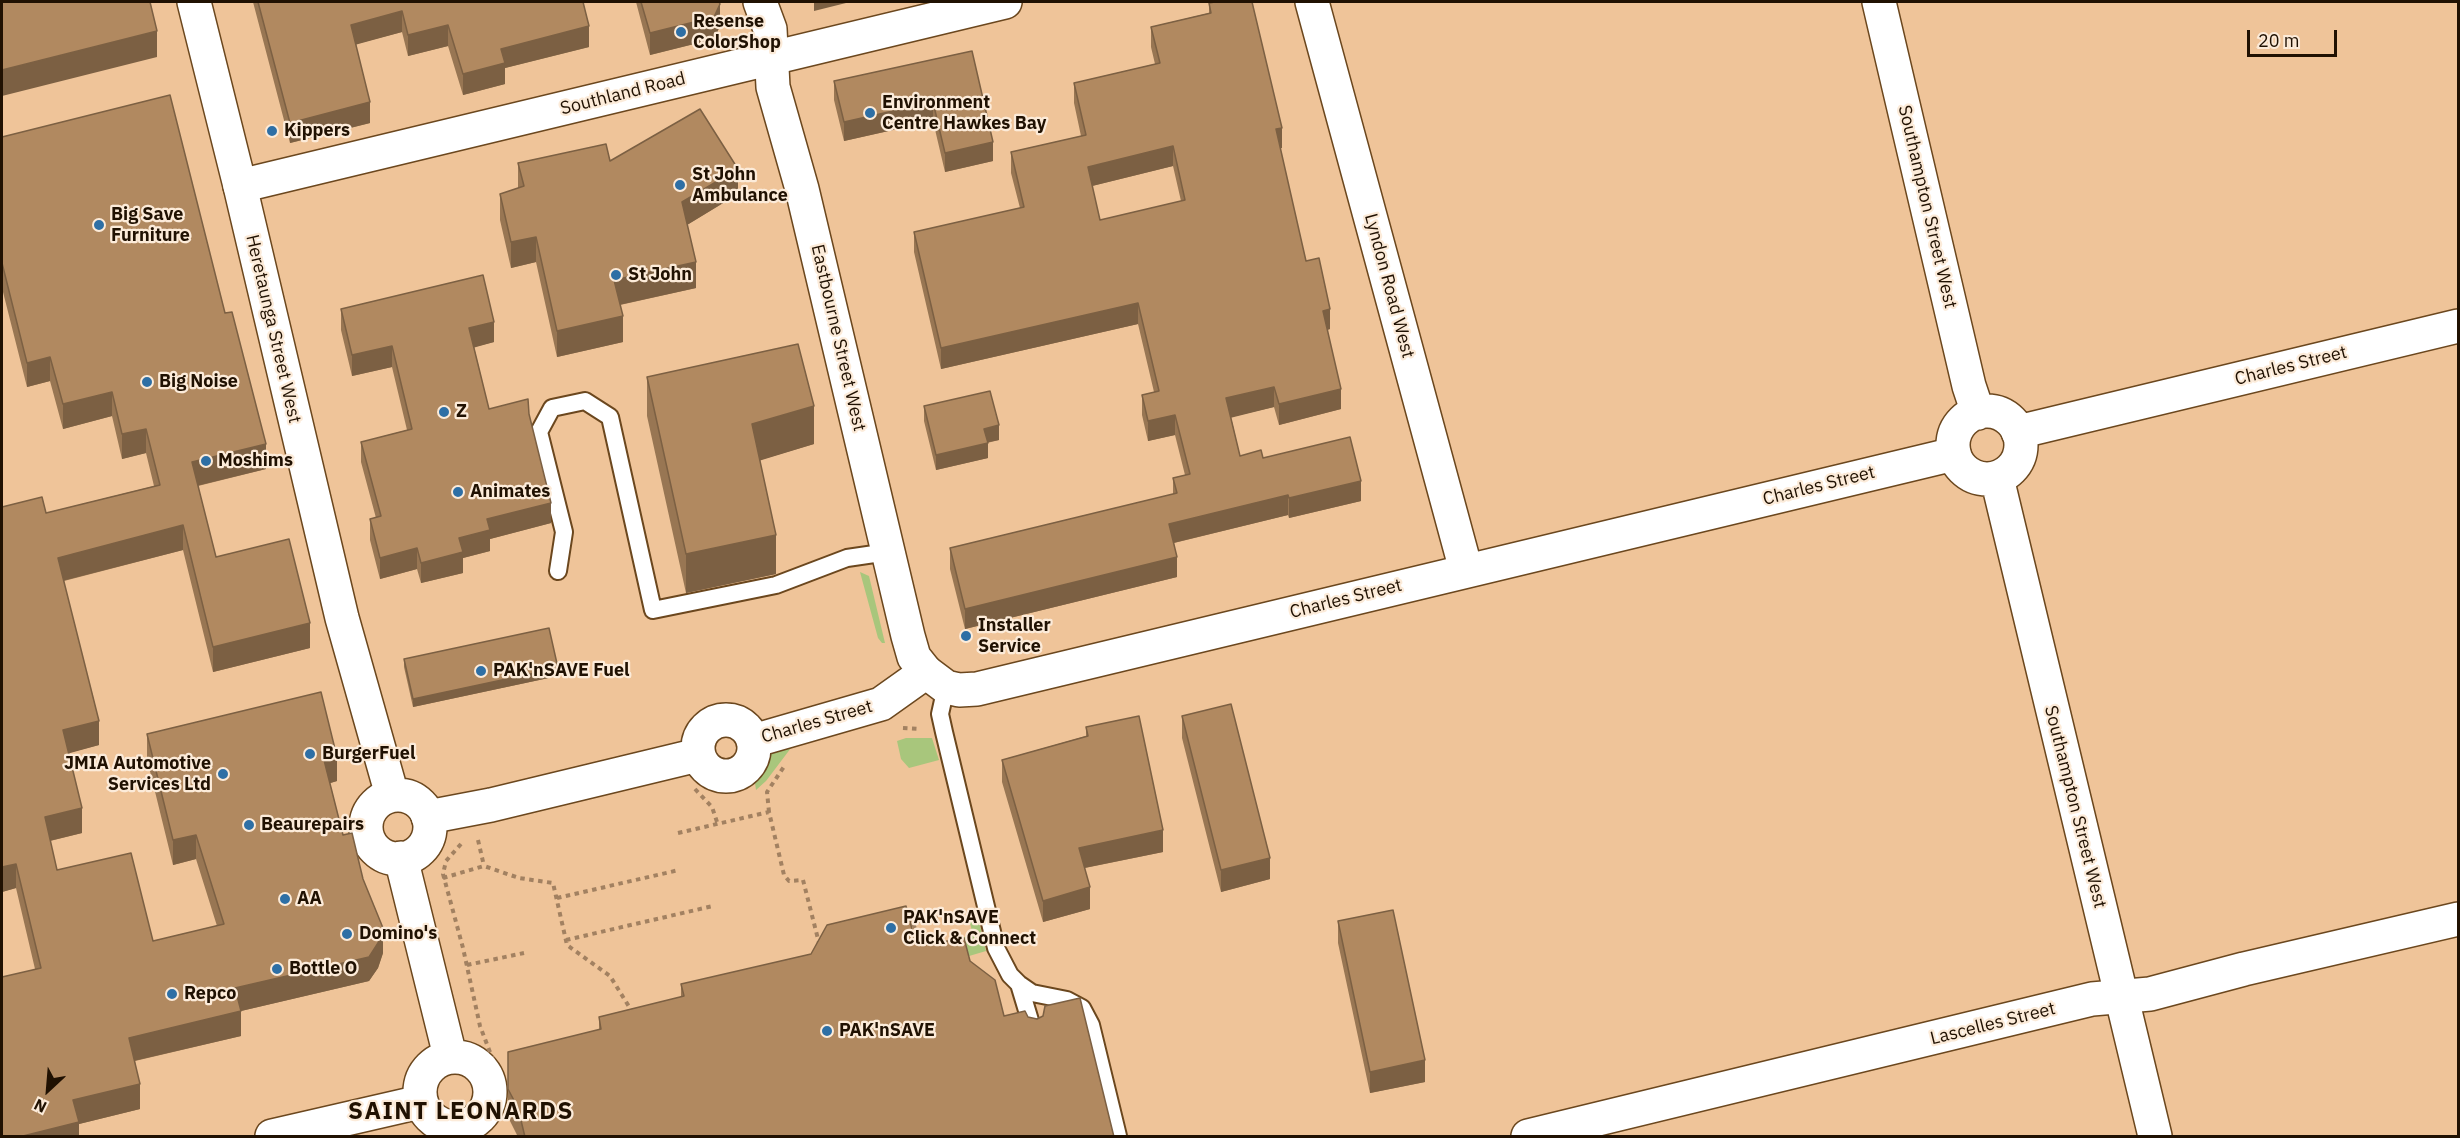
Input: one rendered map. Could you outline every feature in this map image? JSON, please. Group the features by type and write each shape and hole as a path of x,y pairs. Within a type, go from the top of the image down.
{"street":[{"name":"Heretaunga Street West","path":"194,2 342,618 392,795"},
{"name":"Eastbourne Street West","path":"760,2 770,29 773,87 802,189 914,657 936,679"},
{"name":"Southland Road","path":"240,186 1005,2"},
{"name":"Lyndon Road West","path":"1312,2 1466,570"},
{"name":"Southampton Street West","path":"1879,2 1969,386 1978,413"},
{"name":"Charles Street","path":"2018,432 2458,326"},
{"path":"1978,413 1999,414 2008,419 2021,440 2019,457 2014,466 1997,478 1975,477 1958,464 1954,454 1955,433 1968,417 1978,413"},
{"name":"Charles Street","path":"428,817 491,805 698,756 698,743 703,731 712,723 719,721 737,723 747,730 753,741 881,704 936,679 960,690 977,689 1954,454"},
{"name":"Southampton Street West","path":"1997,478 2155,1137"},
{"path":"392,795 411,798 420,804 428,817 428,835 425,844 417,852 401,858 388,857 379,852 367,836 368,815 381,800 392,795"},
{"path":"401,858 450,1056"},
{"name":"Lascelles Street","path":"1528,1137 2092,999 2150,994 2244,969 2458,919"},
{"path":"450,1056 469,1060 481,1068 489,1082 503,1088 485,1110 460,1132 432,1119 420,1102 419,1086 426,1070 439,1060 450,1056"},
{"path":"272,1137 420,1102"}],"lane":[{"path":"558,571 564,532 539,432 552,408 585,401 610,417 653,610 776,585 847,558 888,552"},
{"path":"936,679 944,732 996,948 1010,975 1019,984 1032,993 1067,1000 1082,1008 1091,1025 1118,1137"},
{"path":"1019,984 1035,1037"}],"path":[{"path":"688,786 698,790 706,799 712,807 718,825"},
{"path":"678,833 769,812 784,875 789,881 803,879 820,944"},
{"path":"484,866 480,837 460,845 446,861 443,878 482,1031 503,1088"},
{"path":"443,878 484,866 519,878 553,883 567,945 610,976 634,1016 627,1018"},
{"path":"556,898 679,870"},
{"path":"566,940 713,906"},
{"path":"904,923 913,924 938,918"},
{"path":"913,924 921,941"},
{"path":"467,965 524,953"}],"green space":[{"path":"860,572 869,576 885,643 878,638"},
{"path":"906,738 932,738 939,760 909,768 901,759 897,741"},
{"path":"794,744 766,781 756,790 754,776 761,760 773,751"},
{"path":"978,917 986,951 959,959 952,940 973,935 969,919"}],"building":[{"path":"2,2 150,2 157,31 2,70"},
{"path":"258,2 583,2 589,26 501,49 505,63 463,74 448,25 408,35 402,11 351,25 370,102 290,123"},
{"path":"641,2 719,2 720,4 714,17 650,33"},
{"path":"1252,2 1282,128 1276,129 1306,261 1319,258 1330,309 1323,311 1341,389 1279,404 1274,387 1226,398 1240,456 1261,450 1263,458 1350,437 1361,481 1289,498 1288,495 1169,524 1177,557 965,609 950,548 1177,493 1173,478 1190,474 1175,415 1148,421 1142,395 1159,391 1138,303 941,348 914,232 1024,207 1011,152 1086,135 1074,83 1160,63 1151,27 1211,13 1209,3","holes":["1173,146 1185,200 1100,220 1088,167"]},
{"path":"972,51 993,142 945,153 933,102 844,122 834,81"},
{"path":"170,95 225,313 232,312 266,444 192,462 216,557 289,539 310,623 213,647 183,525 58,558 99,721 63,730 82,808 45,817 57,870 131,853 153,941 224,924 196,835 173,840 147,734 321,692 337,757 324,760 343,835 352,833 363,879 383,928 378,943 369,957 235,988 241,1011 129,1038 140,1084 73,1100 79,1122 19,1137 2,1137 2,977 41,968 16,864 2,867 2,507 42,497 46,513 160,485 146,429 122,434 112,392 63,404 50,357 27,363 2,263 2,137"},
{"path":"700,109 738,169 682,202 696,262 614,280 623,316 557,331 536,237 511,242 500,194 524,186 518,163 606,144 610,161"},
{"path":"483,275 494,322 469,328 489,409 528,399 529,414 551,503 487,519 490,530 459,538 463,552 421,563 417,548 380,558 370,519 381,516 361,442 412,429 392,346 352,355 341,309"},
{"path":"798,344 814,406 752,424 776,535 686,554 647,377"},
{"path":"990,391 999,425 984,429 988,443 936,455 924,406"},
{"name":"PAK'nSAVE Fuel","path":"549,628 558,668 413,699 404,659"},
{"path":"1231,704 1270,858 1221,870 1182,716"},
{"path":"1139,716 1163,830 1079,848 1090,887 1043,901 1002,760 1088,736 1086,727"},
{"name":"PAK'nSAVE","path":"906,906 914,937 928,935 931,944 964,938 970,961 995,980 1004,1016 1025,1011 1028,1017 1037,1019 1043,1016 1045,1006 1080,998 1114,1137 525,1137 518,1108 508,1089 508,1052 601,1029 599,1017 684,996 681,984 811,954 827,925"},
{"path":"1393,910 1425,1060 1370,1072 1338,921"}],"place":[{"name":"Resense ColorShop","path":"681,32"},
{"name":"Environment Centre Hawkes Bay","path":"870,113"},
{"name":"Kippers","path":"272,131"},
{"name":"St John Ambulance","path":"680,185"},
{"name":"Big Save Furniture","path":"99,225"},
{"name":"St John","path":"616,275"},
{"name":"Big Noise","path":"147,382"},
{"name":"Z","path":"444,412"},
{"name":"Moshims","path":"206,461"},
{"name":"Animates","path":"458,492"},
{"name":"Installer Service","path":"966,636"},
{"name":"PAK'nSAVE Fuel","path":"481,671"},
{"name":"BurgerFuel","path":"310,754"},
{"name":"JMIA Automotive Services Ltd","path":"223,774"},
{"name":"Beaurepairs","path":"249,825"},
{"name":"AA","path":"285,899"},
{"name":"PAK'nSAVE Click & Connect","path":"891,928"},
{"name":"Domino's","path":"347,934"},
{"name":"Bottle O","path":"277,969"},
{"name":"Repco","path":"172,994"},
{"name":"PAK'nSAVE","path":"827,1031"}],"district":[{"name":"SAINT LEONARDS","path":"461,1112"}]}
